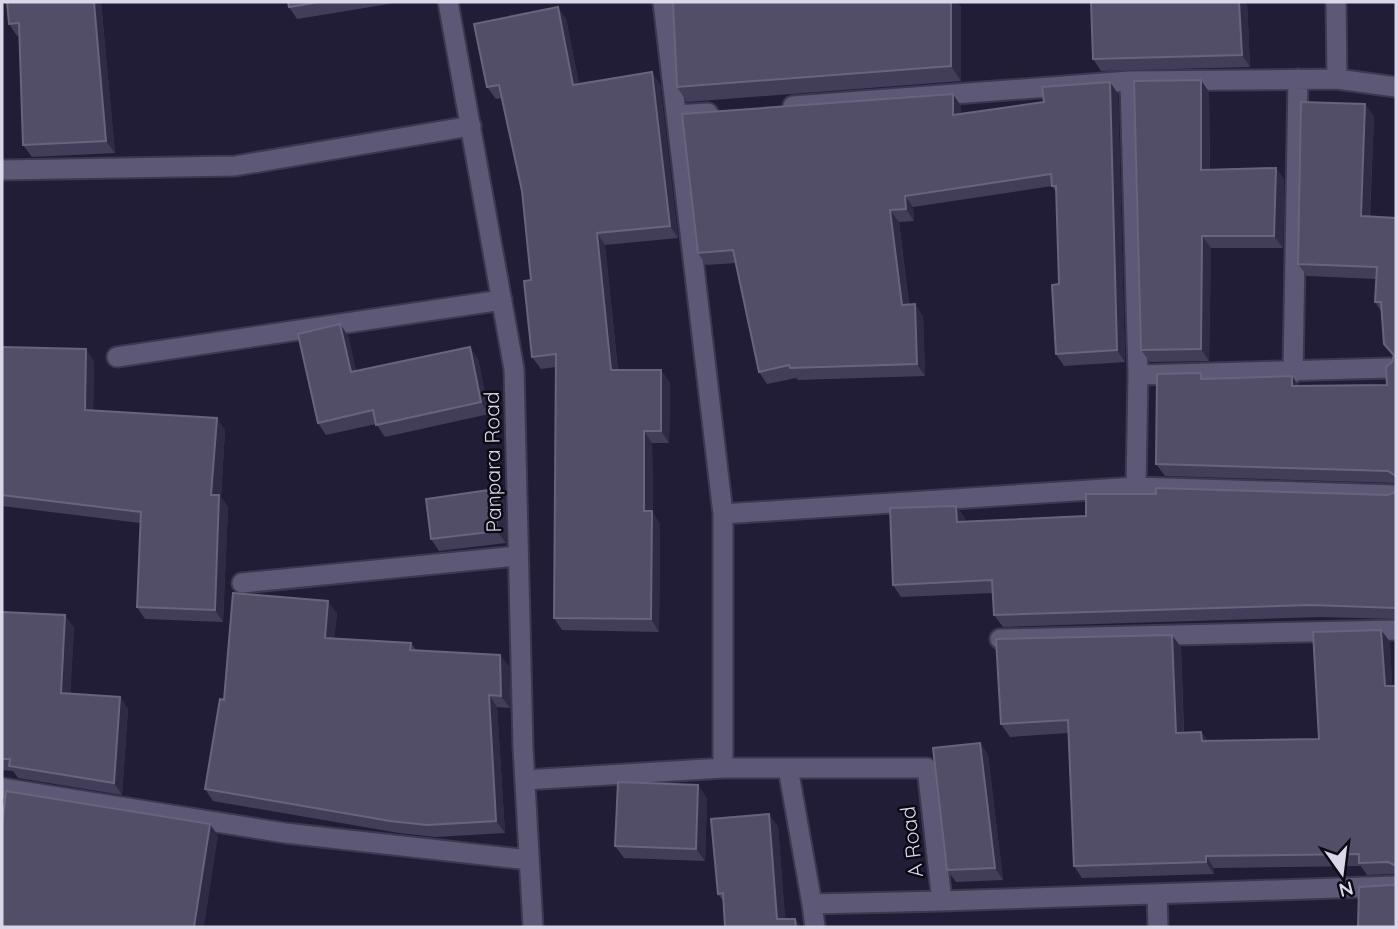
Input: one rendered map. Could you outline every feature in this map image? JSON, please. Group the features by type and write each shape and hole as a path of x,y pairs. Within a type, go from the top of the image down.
{"street":[{"name":"Panpara Road","path":"448,2 514,369 525,780 533,927"},
{"path":"663,2 723,514 723,768"},
{"path":"1336,2 1337,79"},
{"path":"1293,373 1298,79"},
{"path":"773,108 1130,80 1337,79 1396,87"},
{"path":"1130,80 1138,375 1136,487"},
{"path":"676,115 731,111"},
{"path":"2,170 235,166 471,126"},
{"path":"117,357 502,300"},
{"path":"1138,375 1293,373 1390,368"},
{"path":"723,514 1136,487 1396,495"},
{"path":"242,583 518,556"},
{"path":"1000,639 1396,630"},
{"name":"A Road","path":"525,780 723,768 927,768 942,901 1396,886"},
{"path":"788,768 815,927"},
{"path":"2,788 285,833 529,860"},
{"path":"1157,894 1158,927"},
{"path":"812,904 942,901"}],"building":[{"path":"7,2 94,2 106,141 23,145 19,23 9,24"},
{"path":"288,2 319,2 289,7"},
{"path":"673,2 951,2 951,66 677,87"},
{"path":"1091,2 1239,2 1242,55 1093,59"},
{"path":"558,7 573,85 652,72 670,226 597,233 611,370 661,370 661,431 644,431 644,511 652,511 651,619 554,618 556,354 532,357 524,281 531,280 522,191 499,85 487,87 474,24"},
{"path":"1201,80 1201,170 1276,168 1274,236 1202,236 1201,349 1141,350 1134,81"},
{"path":"1110,82 1117,350 1056,354 1052,285 1059,284 1056,186 1052,186 1051,174 905,196 906,209 890,210 902,305 915,304 917,364 790,368 789,365 759,372 733,250 698,253 682,114 953,94 953,115 1044,102 1042,87"},
{"path":"1301,102 1365,104 1361,216 1396,218 1396,476 1388,471 1156,464 1157,374 1201,373 1201,379 1292,376 1292,386 1387,385 1386,367 1392,362 1394,355 1384,344 1381,302 1375,302 1377,267 1298,264"},
{"path":"340,324 351,372 470,347 481,402 376,425 373,410 318,423 298,334"},
{"path":"2,347 86,349 85,410 217,418 211,495 219,495 215,610 137,607 141,512 2,495"},
{"path":"1156,488 1387,495 1394,493 1396,489 1396,608 1311,605 994,615 992,580 893,585 890,508 956,506 957,522 1086,516 1086,494 1156,494"},
{"path":"496,489 497,531 431,539 426,499"},
{"path":"233,593 328,601 325,638 411,643 410,650 500,655 501,696 489,695 496,821 427,825 390,821 205,789 220,699 224,700"},
{"path":"2,612 65,615 61,693 120,697 114,783 9,766 10,759 2,759"},
{"path":"1381,630 1385,686 1396,686 1396,866 1388,862 1359,863 1359,854 1206,856 1206,862 1074,866 1068,720 1001,724 996,639 1172,635 1176,733 1201,732 1202,741 1319,739 1313,632"},
{"path":"980,743 995,868 947,870 933,748"},
{"path":"618,782 698,785 696,849 615,846"},
{"path":"6,791 210,824 194,927 2,927 2,826"},
{"path":"769,814 777,919 795,919 796,927 725,927 723,893 718,894 711,819"},
{"path":"1396,882 1396,927 1358,927 1359,887 1393,885"}]}
